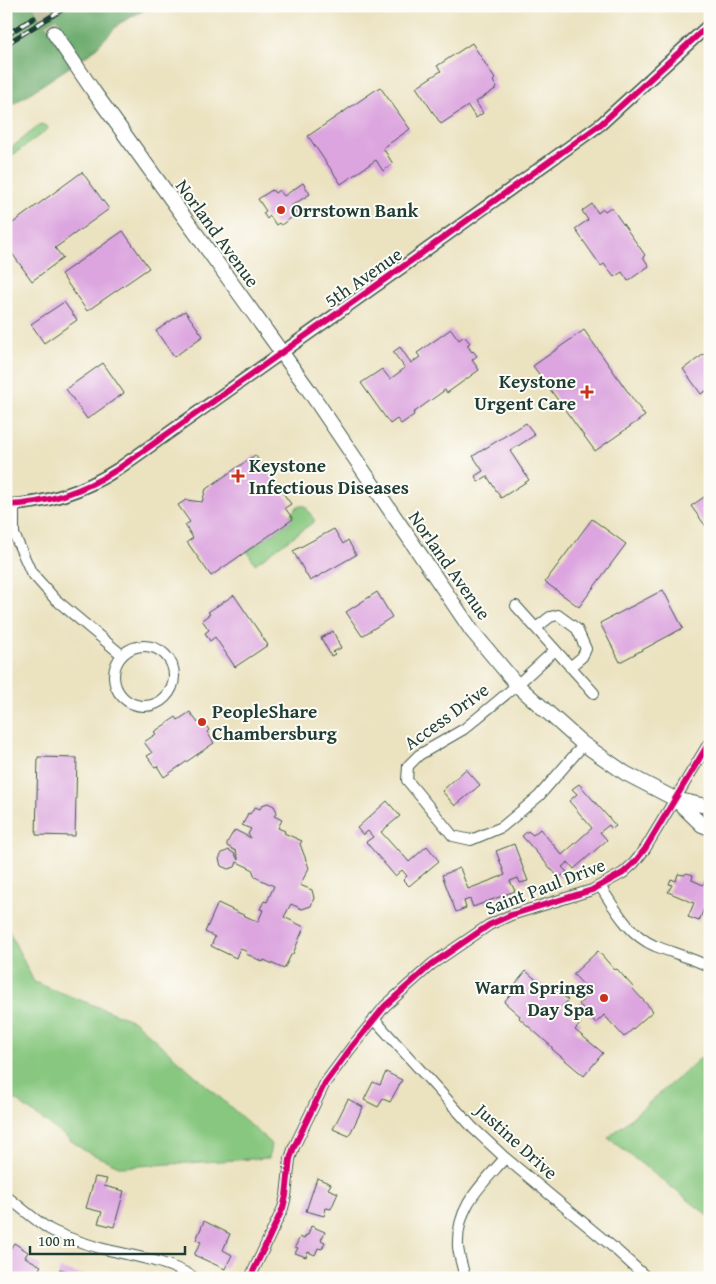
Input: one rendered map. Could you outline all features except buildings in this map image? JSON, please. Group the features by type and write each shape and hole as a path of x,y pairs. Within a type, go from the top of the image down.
{"main road":[{"name":"Norland Avenue","path":"54,33 94,92 318,405 472,630 517,686 584,744 625,773 675,799 710,807"},
{"name":"Norland Avenue","path":"675,799 702,825 710,828"}],"street":[{"name":"5th Avenue","path":"10,505 53,499 74,492 118,469 601,124 710,24"},
{"path":"10,505 14,534 31,572 56,599 122,655"},
{"path":"516,606 594,693"},
{"path":"536,628 558,615 577,629 586,650 570,666"},
{"path":"138,646 148,646 164,654 174,670 174,680 166,697 158,703 148,706 138,706 126,701 116,689 114,680 116,662 122,655 129,649 138,646"},
{"name":"Access Drive","path":"555,650 517,686 464,728 419,755 408,766 407,780 453,836 472,840 502,827 539,796 584,744"},
{"name":"Saint Paul Drive","path":"250,1278 283,1208 290,1159 325,1082 385,1006 432,964 489,925 511,915 592,890 622,874 645,849 710,740"},
{"path":"600,886 634,933 653,945 710,966"},
{"name":"Justine Drive","path":"374,1020 473,1128 505,1158 614,1248 647,1278"},
{"path":"465,1278 458,1248 460,1222 469,1200 505,1158"},
{"path":"6,1196 49,1228 72,1239 99,1248 164,1264 184,1271 195,1278"}],"green space":[{"path":"6,6 152,6 120,23 92,52 6,109"},
{"path":"41,124 47,126 48,129 6,160 6,152"},
{"path":"298,506 305,506 315,521 255,564 247,551 293,519 290,515"},
{"path":"6,925 34,982 134,1021 271,1143 269,1158 121,1167 85,1151 6,1093"},
{"path":"710,1050 710,1217 608,1138"}],"tunnel":[{"path":"39,6 54,33"}],"railway":[{"path":"6,44 68,6"},
{"path":"6,35 34,18"}],"cycle path":[{"path":"6,505 36,502 65,495 92,484 118,469 601,124 710,24"},
{"path":"250,1278 283,1208 290,1159 294,1147 325,1083 385,1006 432,964 489,925 511,915 592,890 623,873 645,849 710,741"}],"place":[{"name":"Orrstown Bank","path":"281,210"},
{"name":"Keystone Urgent Care","path":"587,392"},
{"name":"Keystone Infectious Diseases","path":"238,476"},
{"name":"PeopleShare Chambersburg","path":"202,722"},
{"name":"Warm Springs Day Spa","path":"604,998"}]}
